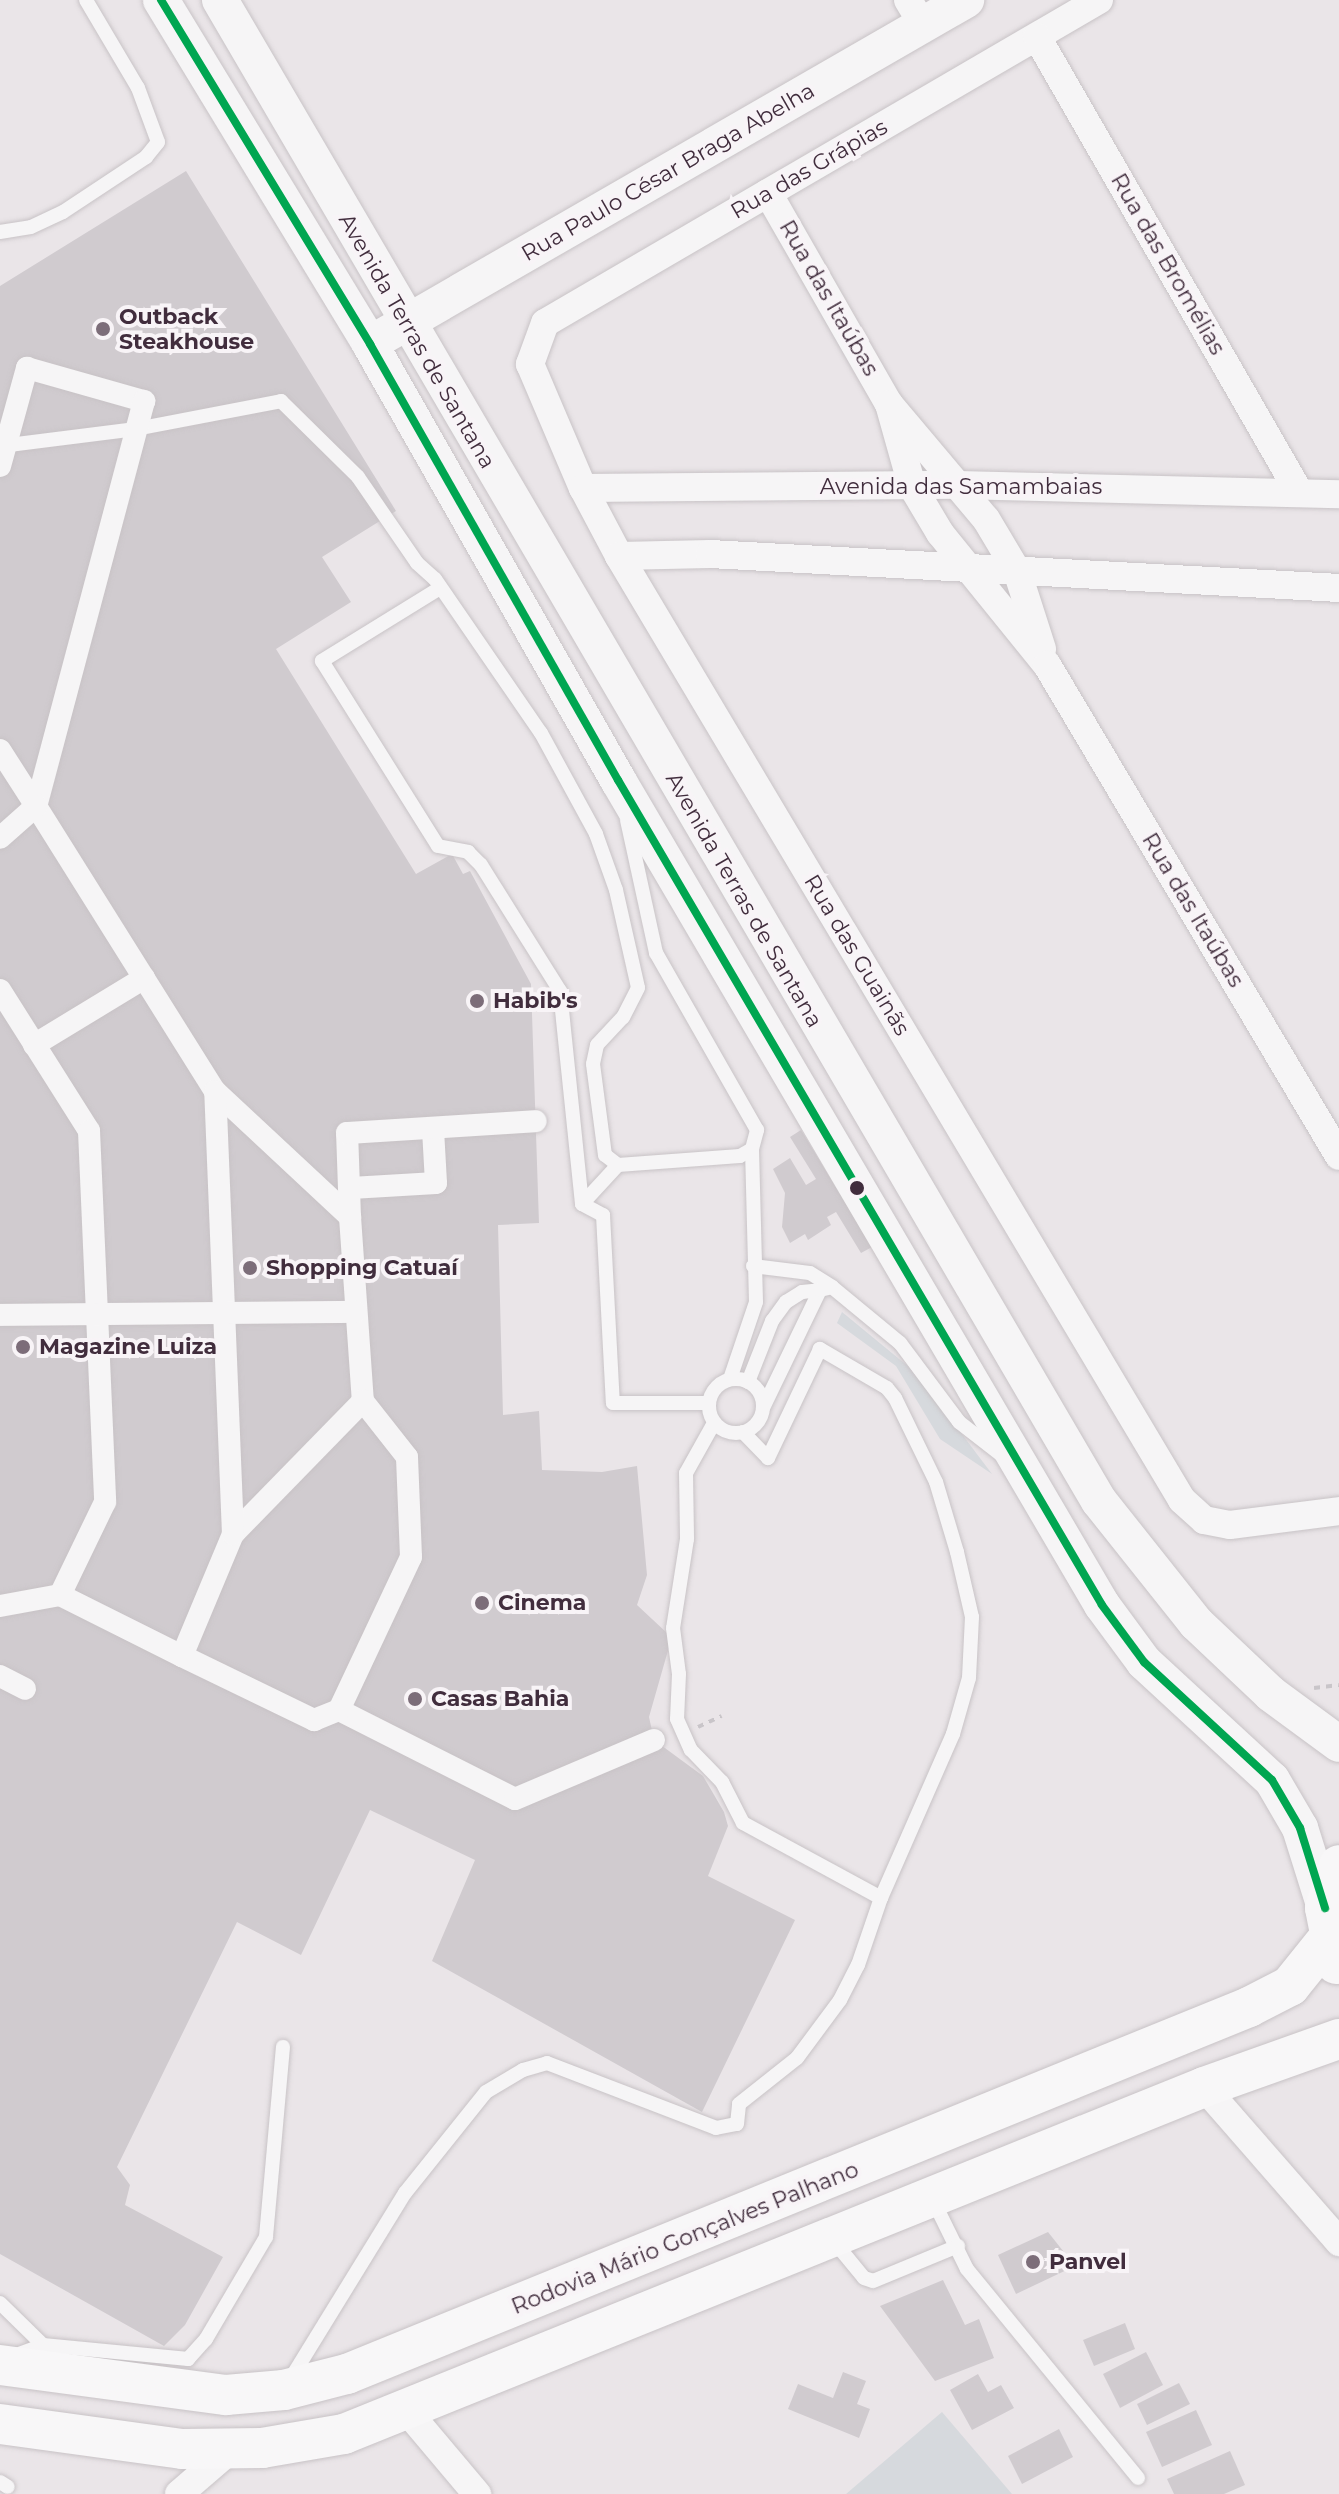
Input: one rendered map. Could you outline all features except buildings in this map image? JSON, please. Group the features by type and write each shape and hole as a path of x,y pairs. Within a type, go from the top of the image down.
{"main road":[{"path":"1330,1940 1339,1865"},
{"name":"Rodovia Mário Gonçalves Palhano","path":"0,2363 170,2391 284,2390 375,2364 1249,2007 1290,1986 1330,1940"},
{"path":"0,2424 122,2444 230,2450 344,2434 1204,2087 1339,2039"}],"street":[{"name":"Avenida Terras de Santana","path":"161,0 370,344 618,780 1122,1636 1166,1684 1272,1780 1300,1828 1330,1940"},
{"name":"Avenida Terras de Santana","path":"220,0 406,324 1099,1501 1196,1623 1271,1694 1339,1744"},
{"name":"Rua Paulo César Braga Abelha","path":"370,344 915,12 966,0"},
{"name":"Rua das Grápias","path":"532,349 545,323 1099,0"},
{"name":"Rua das Bromélias","path":"1037,37 1299,492"},
{"name":"Rua das Itaúbas","path":"768,193 889,404 986,519 1017,571 1047,665"},
{"name":"Rua das Guainãs","path":"532,349 533,381 619,556 1182,1500 1204,1520 1230,1525 1339,1511"},
{"path":"0,838 36,806 144,401 27,368 2,453"},
{"name":"Rua das Itaúbas","path":"889,404 912,486 967,568 1047,665 1339,1156"},
{"name":"Avenida das Samambaias","path":"583,488 958,485 1339,494"},
{"path":"619,556 710,554 1339,588"},
{"path":"0,750 215,1091 350,1217"},
{"path":"34,1045 144,978"},
{"path":"0,990 89,1131 105,1502 60,1595"},
{"path":"215,1091 233,1534"},
{"path":"0,1606 60,1595 314,1720 339,1710 411,1557 407,1457 363,1401 347,1133 536,1121"},
{"path":"351,1188 436,1183 433,1129"},
{"path":"0,1315 356,1312"},
{"path":"182,1656 233,1534 363,1401"},
{"path":"0,1676 25,1689"},
{"path":"339,1710 515,1799 654,1740"},
{"path":"1204,2087 1339,2242"},
{"path":"407,2411 477,2494"},
{"path":"179,2494 230,2450"}],"lane":[{"path":"0,232 31,227 63,212 146,157 158,142 138,88 86,0"},
{"path":"2,453 281,401 358,477 417,563 440,588 574,787 616,890 638,988 635,1000 597,1045 593,1064 603,1148 618,1165"},
{"path":"440,588 322,661 438,846 468,852 481,865 560,991 582,1204"},
{"path":"618,780 656,953 757,1130 752,1149 755,1311 730,1379"},
{"path":"582,1204 618,1165 730,1158 752,1149"},
{"path":"582,1204 603,1215 613,1403 709,1403"},
{"path":"753,1266 810,1273 826,1289 900,1343 967,1430 1023,1470"},
{"path":"748,1382 772,1321 786,1302 802,1292 826,1289"},
{"path":"763,1408 759,1393 748,1382 730,1379 718,1385 709,1403 714,1423 727,1432 743,1432 757,1423 826,1289"},
{"path":"284,2390 397,2205 486,2092 523,2070 547,2063 716,2128 737,2124 739,2104 797,2058 840,2000 858,1965 881,1898 953,1734 969,1678 972,1617 936,1482 895,1398 820,1349 768,1458 743,1432"},
{"path":"714,1423 686,1473 687,1539 673,1628 677,1719 691,1750 722,1782 743,1823 881,1898"},
{"path":"0,2363 43,2345 168,2360 188,2359 206,2339 266,2237 283,2047"},
{"path":"932,2198 967,2269 1138,2478"},
{"path":"832,2239 864,2278 873,2281 958,2246"},
{"path":"0,2303 43,2345"}],"shaded area":[{"path":"842,1312 915,1372 992,1474 940,1439 896,1366 837,1323"},
{"path":"942,2412 1012,2494 846,2494"}],"transit line":[{"path":"161,0 370,344 618,780 1102,1605 1144,1662 1272,1780 1300,1828 1325,1908"}],"place":[{"name":"Outback Steakhouse","path":"103,329"},
{"name":"Habib's","path":"477,1001"},
{"name":"Shopping Catuaí","path":"250,1268"},
{"name":"Magazine Luiza","path":"23,1347"},
{"name":"Cinema","path":"482,1603"},
{"name":"Casas Bahia","path":"415,1699"},
{"name":"Panvel","path":"1033,2262"}]}
